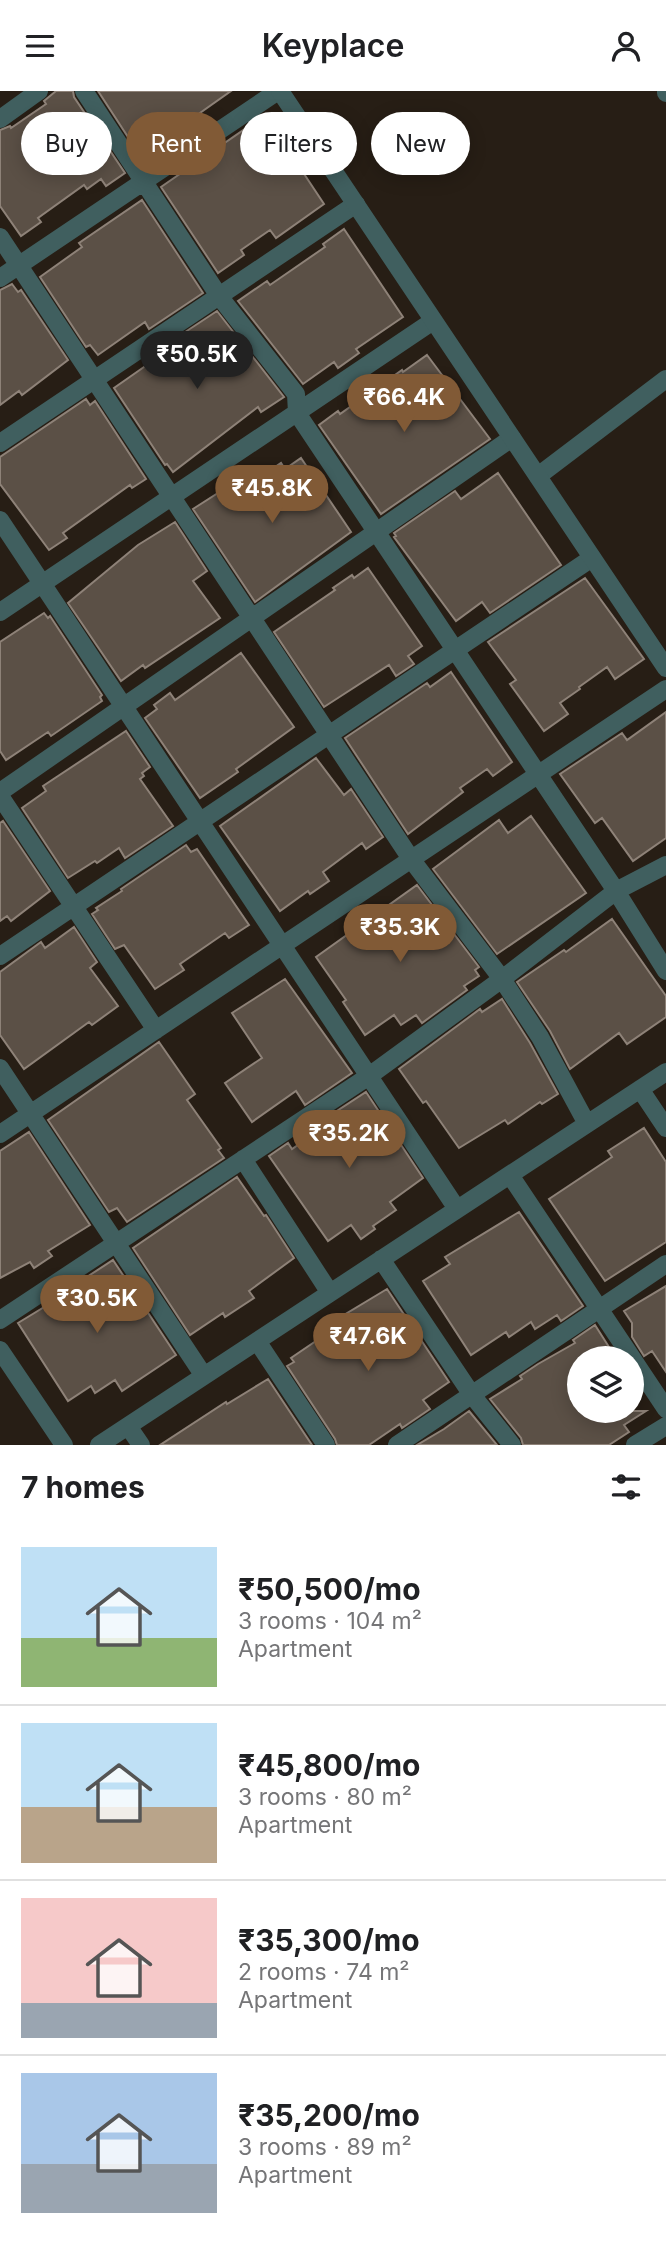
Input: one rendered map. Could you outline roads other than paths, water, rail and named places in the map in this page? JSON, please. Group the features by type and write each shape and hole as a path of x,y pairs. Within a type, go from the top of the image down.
{"street":[{"path":"0,119 39,91"},
{"path":"84,91 219,296 296,394 297,413 616,891 666,971"},
{"path":"0,278 279,91 666,667"},
{"path":"0,443 356,204"},
{"path":"0,237 411,859 502,979 540,1037 587,1124"},
{"path":"0,613 433,321"},
{"path":"538,476 666,379"},
{"path":"156,1030 0,794 512,438"},
{"path":"0,520 457,1209"},
{"path":"0,956 592,558"},
{"path":"0,1134 666,689"},
{"path":"0,1320 369,1076 616,891 666,865"},
{"path":"0,1068 204,1376"},
{"path":"99,1445 666,1072"},
{"path":"640,1089 666,1128"},
{"path":"243,1159 330,1293"},
{"path":"510,1175 666,1409"},
{"path":"381,1259 472,1395 512,1445"},
{"path":"397,1445 666,1264"},
{"path":"257,1341 326,1445"},
{"path":"0,1350 64,1445"},
{"path":"128,1426 141,1445"},
{"path":"635,1445 666,1426"}]}
